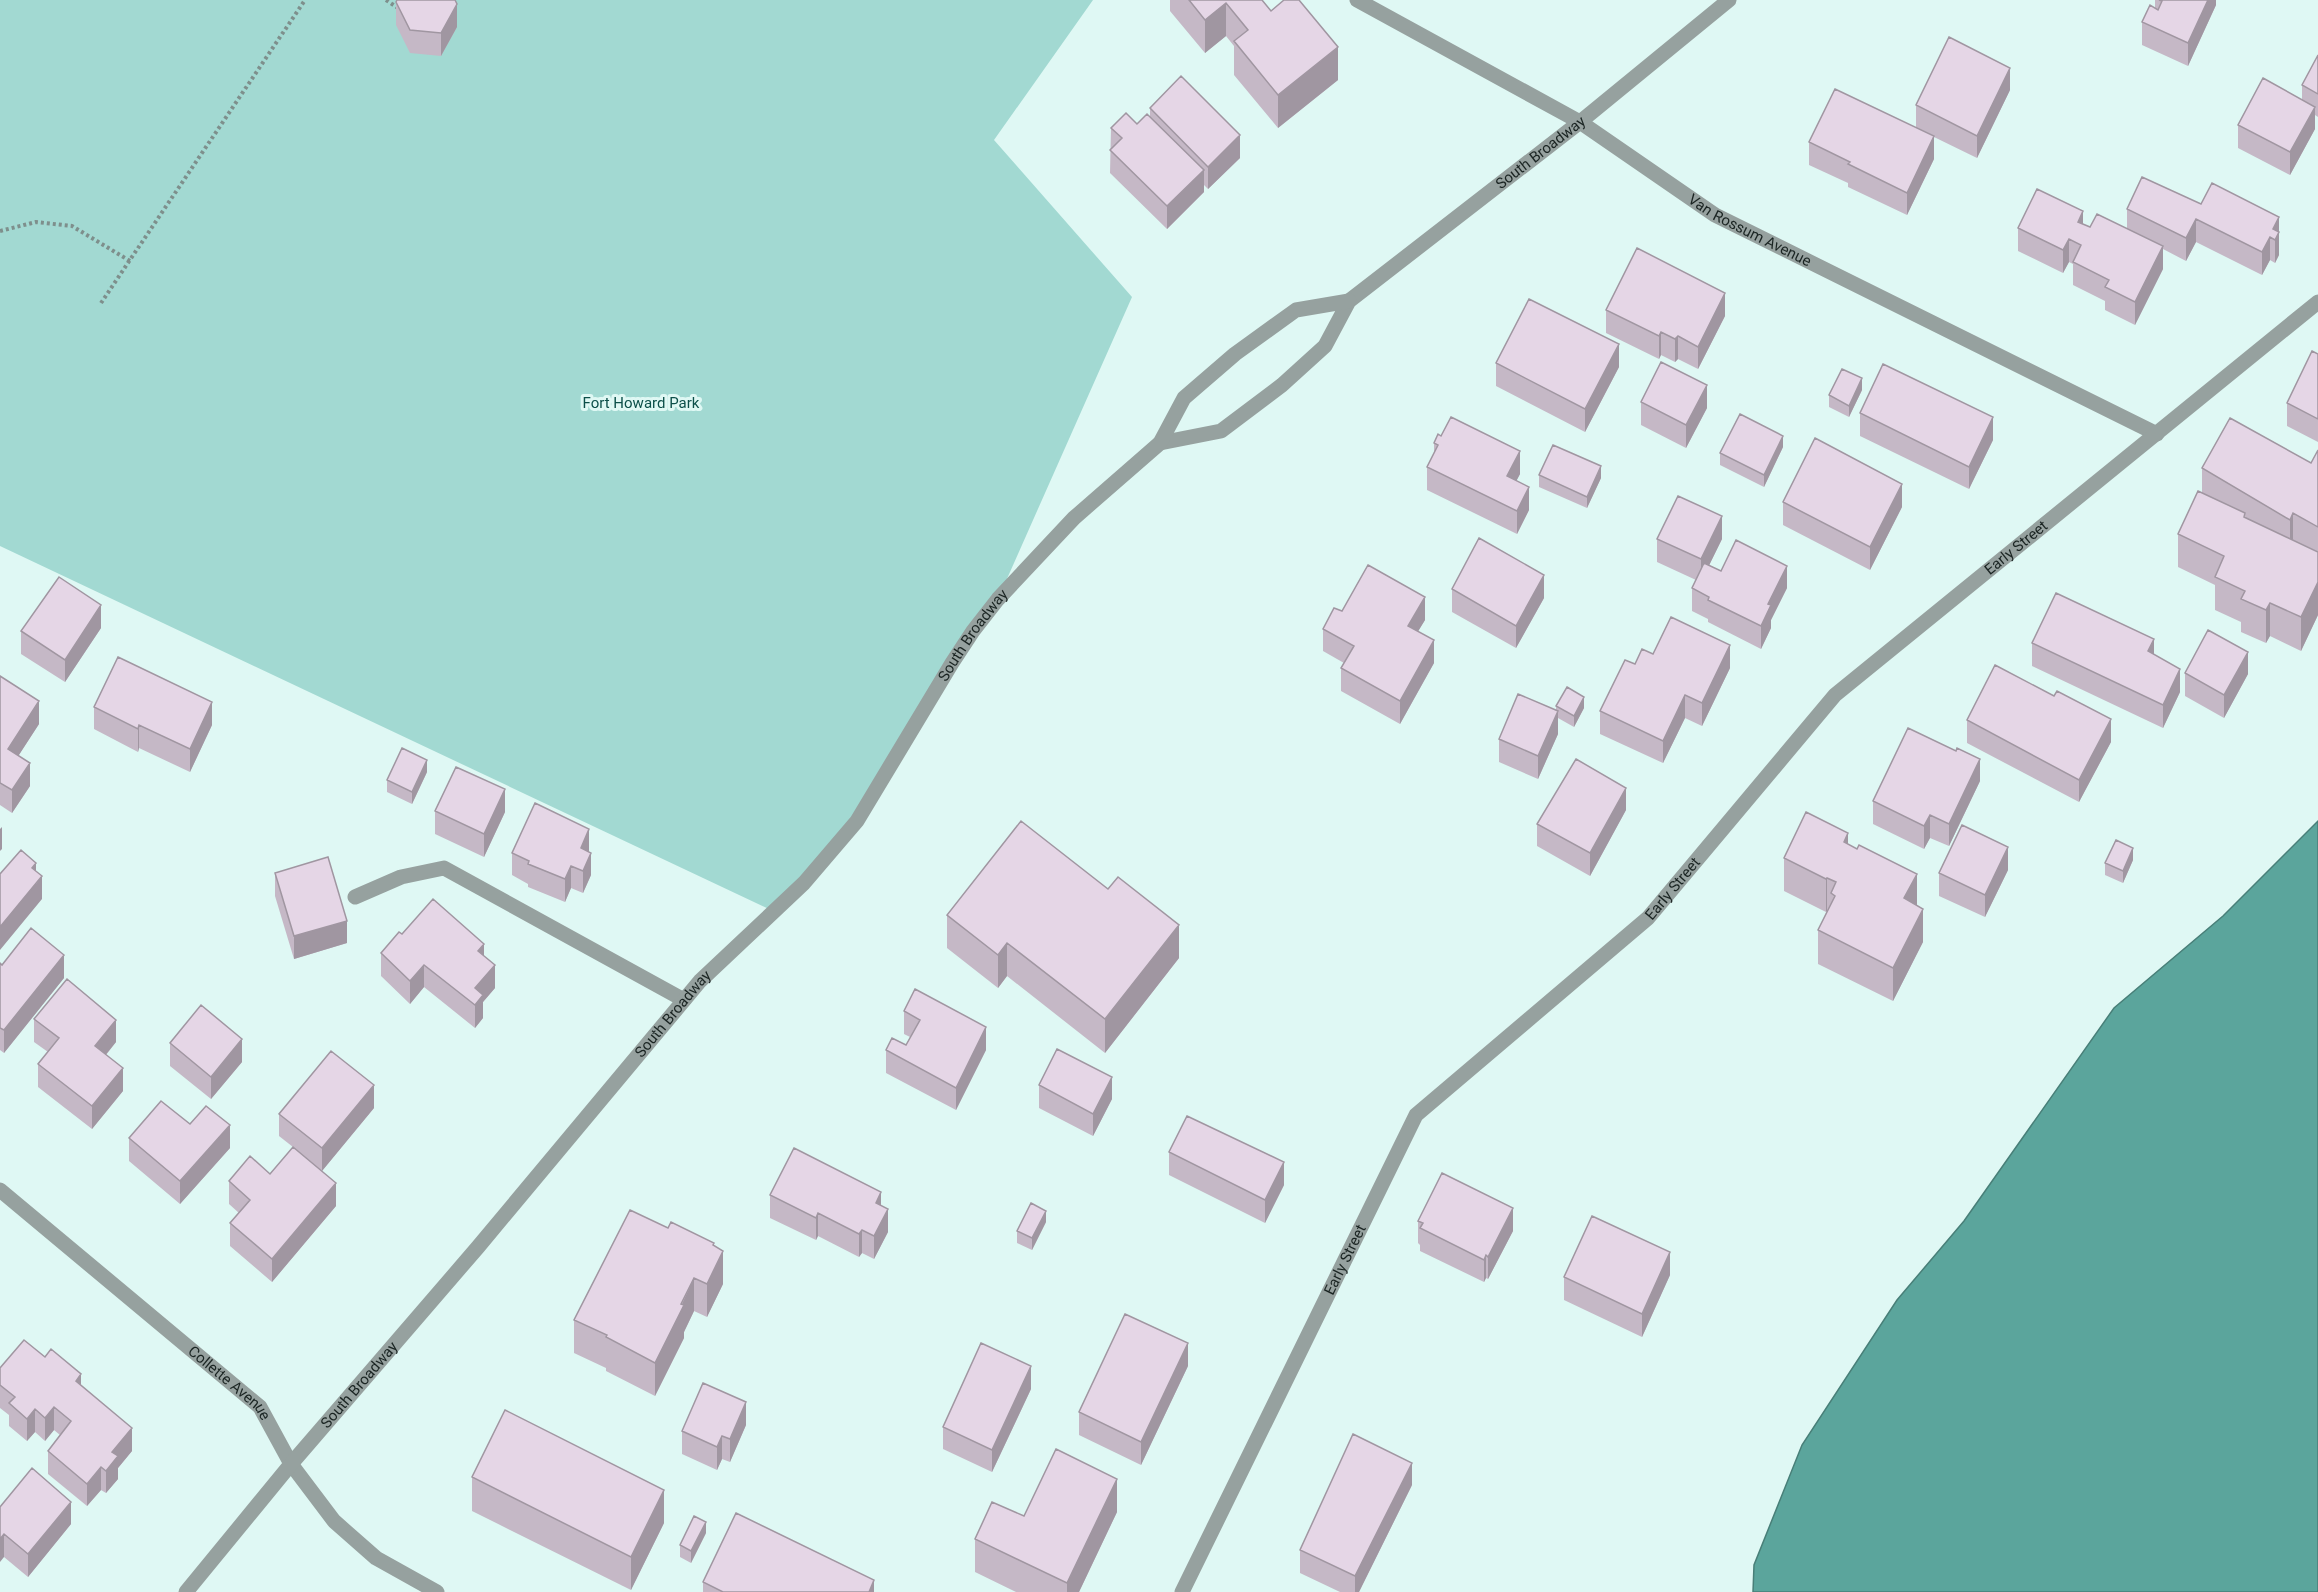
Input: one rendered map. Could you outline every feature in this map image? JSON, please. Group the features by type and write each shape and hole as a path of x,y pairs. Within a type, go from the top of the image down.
{"street":[{"name":"Van Rossum Avenue","path":"1357,0 1580,122 1715,215 2157,435"},
{"name":"South Broadway","path":"1160,443 1221,431 1282,385 1325,346 1350,302 1580,122 1729,0"},
{"name":"South Broadway","path":"186,1592 291,1464 478,1247 700,981 804,883 857,821 952,663 998,599 1074,518 1160,443 1184,398 1235,354 1296,310 1350,302"},
{"name":"Early Street","path":"1182,1592 1416,1115 1648,918 1835,695 2318,302"},
{"path":"355,897 401,877 444,868 684,1000"},
{"name":"Collette Avenue","path":"0,1190 260,1407 291,1464 334,1521 376,1558 437,1592"}],"path":[{"path":"101,303 305,0"},
{"path":"386,0 404,12"},
{"path":"0,231 36,222 72,226 130,261"}],"green space":[{"name":"Fort Howard Park","path":"0,0 1093,0 994,140 1132,297 998,599 857,821 775,912 0,546"}],"shaded area":[{"path":"2318,821 2318,1592 1753,1592 1754,1565 1802,1445 1897,1300 1964,1221 2114,1008 2223,916"}],"building":[{"path":"397,0 455,0 457,4 441,33 410,30"},
{"path":"1189,0 1262,0 1271,11 1284,0 1299,0 1338,47 1278,95 1234,41 1248,30 1226,3 1205,20"},
{"path":"2159,0 2208,0 2188,43 2142,22 2150,5 2158,10 2162,1"},
{"path":"1949,37 2010,68 1977,136 1916,105"},
{"path":"2318,55 2318,94 2302,85"},
{"path":"1181,76 1240,135 1208,167 1150,108"},
{"path":"2263,78 2315,107 2290,152 2238,125"},
{"path":"1835,89 1934,136 1907,193 1809,142"},
{"path":"1126,113 1137,124 1147,114 1204,170 1167,206 1110,150 1122,138 1111,128"},
{"path":"2142,177 2201,204 2212,183 2279,217 2273,229 2279,232 2275,240 2270,237 2262,252 2196,219 2186,238 2127,209"},
{"path":"2037,189 2083,211 2078,222 2090,227 2097,214 2163,246 2135,302 2105,287 2109,280 2073,262 2081,245 2069,239 2063,250 2018,228"},
{"path":"1637,248 1725,293 1698,347 1678,336 1675,339 1661,332 1659,336 1606,310"},
{"path":"1529,299 1619,344 1585,409 1496,363"},
{"path":"2312,351 2318,354 2318,419 2287,403"},
{"path":"1661,362 1707,385 1686,425 1641,402"},
{"path":"1883,364 1993,417 1969,467 1860,413"},
{"path":"1842,369 1862,378 1849,406 1829,395"},
{"path":"1740,414 1783,436 1764,475 1720,453"},
{"path":"1451,417 1520,451 1507,476 1529,487 1517,511 1427,467 1438,445 1434,443 1438,434 1441,436"},
{"path":"2230,418 2311,463 2318,450 2318,527 2293,513 2290,520 2202,468"},
{"path":"1815,438 1902,484 1870,547 1783,502"},
{"path":"1553,445 1601,466 1587,497 1539,475"},
{"path":"2198,491 2245,513 2244,517 2318,552 2318,582 2301,617 2270,603 2266,610 2241,599 2245,591 2215,577 2224,556 2178,534"},
{"path":"1678,496 1722,516 1701,559 1657,539"},
{"path":"1479,538 1544,575 1516,626 1452,589"},
{"path":"1736,540 1787,566 1768,604 1771,605 1761,626 1708,600 1709,597 1692,588 1704,563 1721,571"},
{"path":"1368,565 1425,597 1408,626 1434,640 1400,701 1341,668 1354,646 1323,629 1334,608 1342,611"},
{"path":"59,577 101,605 65,660 21,631"},
{"path":"2056,593 2154,639 2148,651 2180,669 2163,705 2032,643"},
{"path":"1671,617 1730,645 1702,703 1685,695 1663,741 1600,711 1625,660 1635,664 1642,649 1653,654"},
{"path":"2208,630 2248,652 2224,695 2185,673"},
{"path":"118,657 212,702 190,749 139,725 138,729 94,707"},
{"path":"1995,665 2054,696 2057,691 2111,719 2079,780 1967,720"},
{"path":"0,676 39,701 8,749 30,763 12,790 0,783"},
{"path":"1567,687 1584,697 1574,716 1556,706"},
{"path":"1518,694 1558,711 1538,756 1499,739"},
{"path":"1908,728 1956,751 1957,748 1980,759 1949,824 1930,815 1924,826 1873,801"},
{"path":"402,748 427,760 412,792 387,780"},
{"path":"1576,759 1626,788 1590,853 1537,824"},
{"path":"456,767 505,789 484,834 435,811"},
{"path":"535,803 589,829 581,848 591,853 583,871 571,866 565,879 528,864 529,861 512,853"},
{"path":"1806,812 1848,833 1844,842 1857,849 1859,845 1917,874 1904,898 1923,909 1893,968 1818,930 1835,896 1831,893 1836,882 1784,858"},
{"path":"1021,821 1108,889 1118,877 1179,925 1105,1019 1007,943 998,955 947,915"},
{"path":"1962,825 2008,847 1985,895 1939,873"},
{"path":"2116,840 2133,848 2123,871 2105,863"},
{"path":"21,850 36,863 32,868 42,876 0,927 0,874"},
{"path":"328,857 347,921 294,936 275,873"},
{"path":"433,899 484,944 478,951 495,965 475,988 483,995 475,1005 424,965 410,981 381,953 399,932 402,934"},
{"path":"31,928 64,955 4,1030 0,1028 0,963 2,965"},
{"path":"67,979 116,1020 95,1046 123,1068 92,1106 38,1064 59,1038 34,1019"},
{"path":"915,989 986,1027 956,1088 886,1050 892,1038 906,1045 920,1020 904,1011"},
{"path":"201,1005 242,1039 211,1077 170,1043"},
{"path":"1057,1049 1112,1077 1093,1114 1039,1085"},
{"path":"331,1051 374,1085 322,1148 279,1114"},
{"path":"161,1101 190,1124 206,1106 230,1125 180,1181 129,1138"},
{"path":"1187,1116 1284,1162 1265,1200 1169,1152"},
{"path":"293,1147 336,1183 272,1259 230,1223 250,1200 229,1181 250,1156 270,1174"},
{"path":"794,1148 881,1192 876,1203 888,1209 874,1236 862,1230 859,1234 818,1213 816,1218 770,1195"},
{"path":"1442,1173 1513,1208 1488,1257 1486,1255 1484,1260 1420,1228 1423,1223 1418,1221"},
{"path":"1031,1203 1046,1211 1032,1238 1017,1231"},
{"path":"630,1210 668,1228 671,1222 714,1243 713,1245 723,1251 707,1284 694,1278 681,1304 684,1305 655,1363 606,1337 607,1335 574,1320"},
{"path":"1592,1216 1670,1252 1642,1314 1564,1277"},
{"path":"1125,1314 1188,1343 1141,1442 1079,1412"},
{"path":"24,1340 45,1357 51,1349 81,1374 76,1381 132,1428 112,1452 118,1456 106,1471 101,1467 87,1484 48,1451 71,1421 54,1407 45,1418 35,1409 27,1419 9,1403 15,1397 0,1385 0,1368"},
{"path":"981,1343 1031,1366 992,1450 943,1427"},
{"path":"703,1383 746,1402 730,1439 722,1436 717,1447 682,1431"},
{"path":"505,1410 664,1490 631,1557 472,1477"},
{"path":"1353,1434 1412,1463 1355,1576 1300,1550"},
{"path":"1056,1449 1117,1479 1067,1583 975,1539 992,1502 1024,1516"},
{"path":"32,1468 71,1502 28,1554 4,1534 0,1539 0,1507"},
{"path":"736,1513 874,1580 869,1592 723,1592 703,1582"},
{"path":"694,1516 706,1522 691,1551 680,1545"}]}
